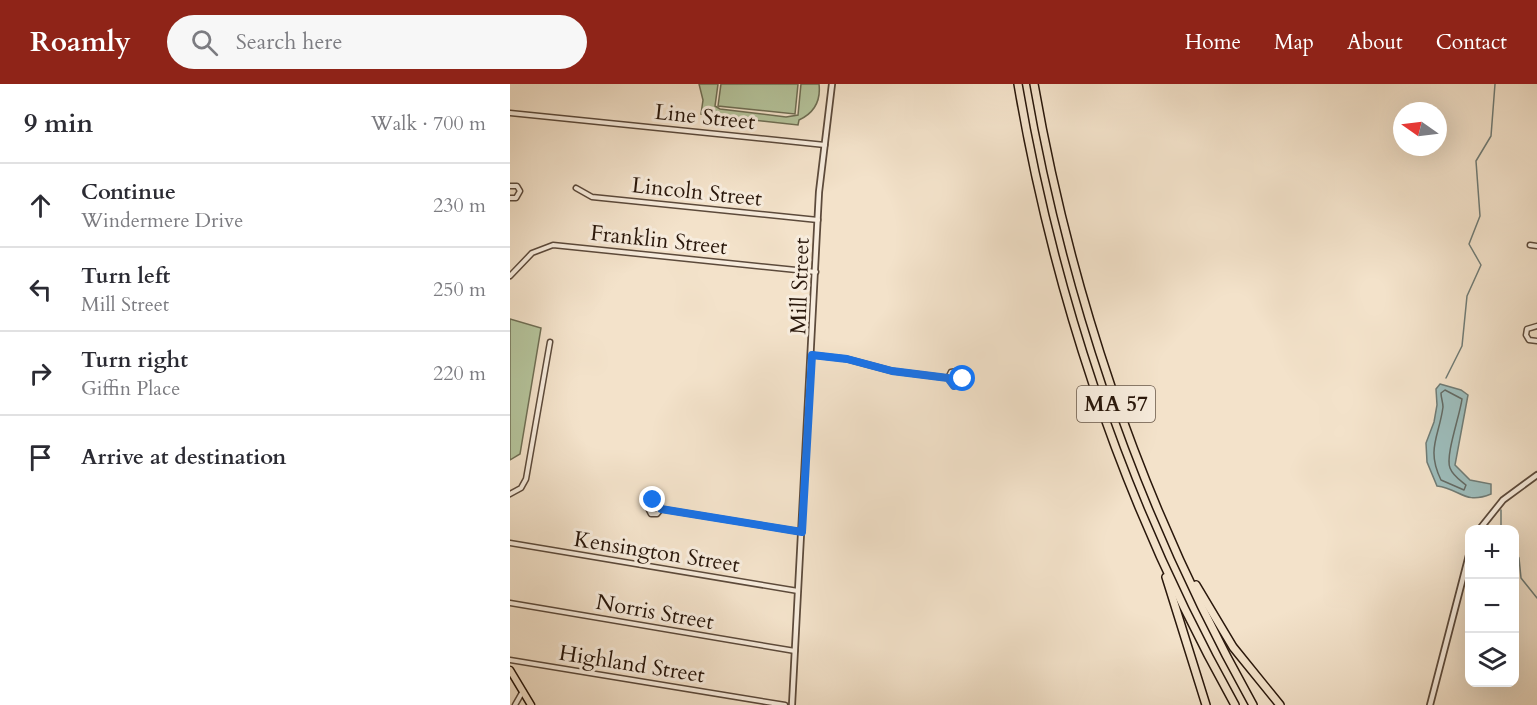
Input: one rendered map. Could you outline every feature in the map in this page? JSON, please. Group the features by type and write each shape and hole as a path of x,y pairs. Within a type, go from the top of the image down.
{"highway":[{"name":"MA 57","path":"1018,84 1038,189 1073,322 1109,429 1150,532 1194,628 1235,705"},
{"name":"MA 57","path":"1034,84 1053,183 1080,291 1111,390 1151,494 1200,604 1253,705"},
{"path":"1151,494 1219,626 1243,661 1280,705"},
{"path":"1150,532 1183,627 1206,705"}],"main road":[{"path":"510,670 531,705"}],"street":[{"name":"Mill Street","path":"792,705 818,220 832,84"},
{"name":"Line Street","path":"510,113 825,145"},
{"path":"510,186 517,186 520,193 516,198 510,198"},
{"name":"Lincoln Street","path":"576,188 592,197 818,220"},
{"name":"Franklin Street","path":"510,276 532,253 550,245 816,272"},
{"path":"1530,245 1537,246"},
{"path":"1537,326 1527,329 1526,335 1529,340 1537,340"},
{"path":"510,495 521,488 526,480 550,342"},
{"path":"812,355 847,359 892,371 948,378 954,386 960,384 963,379 957,371 951,372 948,378"},
{"path":"1483,525 1503,500 1537,475"},
{"path":"661,509 802,532"},
{"name":"Kensington Street","path":"510,543 798,591"},
{"path":"1430,705 1465,570"},
{"name":"Norris Street","path":"510,603 795,651"},
{"name":"Highland Street","path":"510,660 785,705"},
{"path":"515,705 523,691"}],"green space":[{"path":"699,84 718,84 715,106 720,109 786,117 798,115 801,84 819,84 819,96 815,106 809,114 799,120 798,125 701,114 703,100"},
{"path":"721,84 798,84 795,114 718,106"},
{"path":"510,319 541,328 520,454 510,460"}],"water":[{"path":"1440,384 1461,390 1468,395 1455,465 1470,480 1491,484 1491,494 1475,498 1468,497 1437,486 1427,462 1426,443 1434,422 1437,405 1436,389"}],"waterway":[{"path":"1446,378 1462,346 1467,296 1481,265 1469,244 1480,216 1476,161 1491,136 1495,84"},
{"path":"1501,510 1501,525"},
{"path":"1519,558 1521,578 1537,598"}],"route":[{"path":"653,500 659,502 661,509 802,532 812,355 847,359 892,371 948,378 954,386 960,384 963,379"}]}
